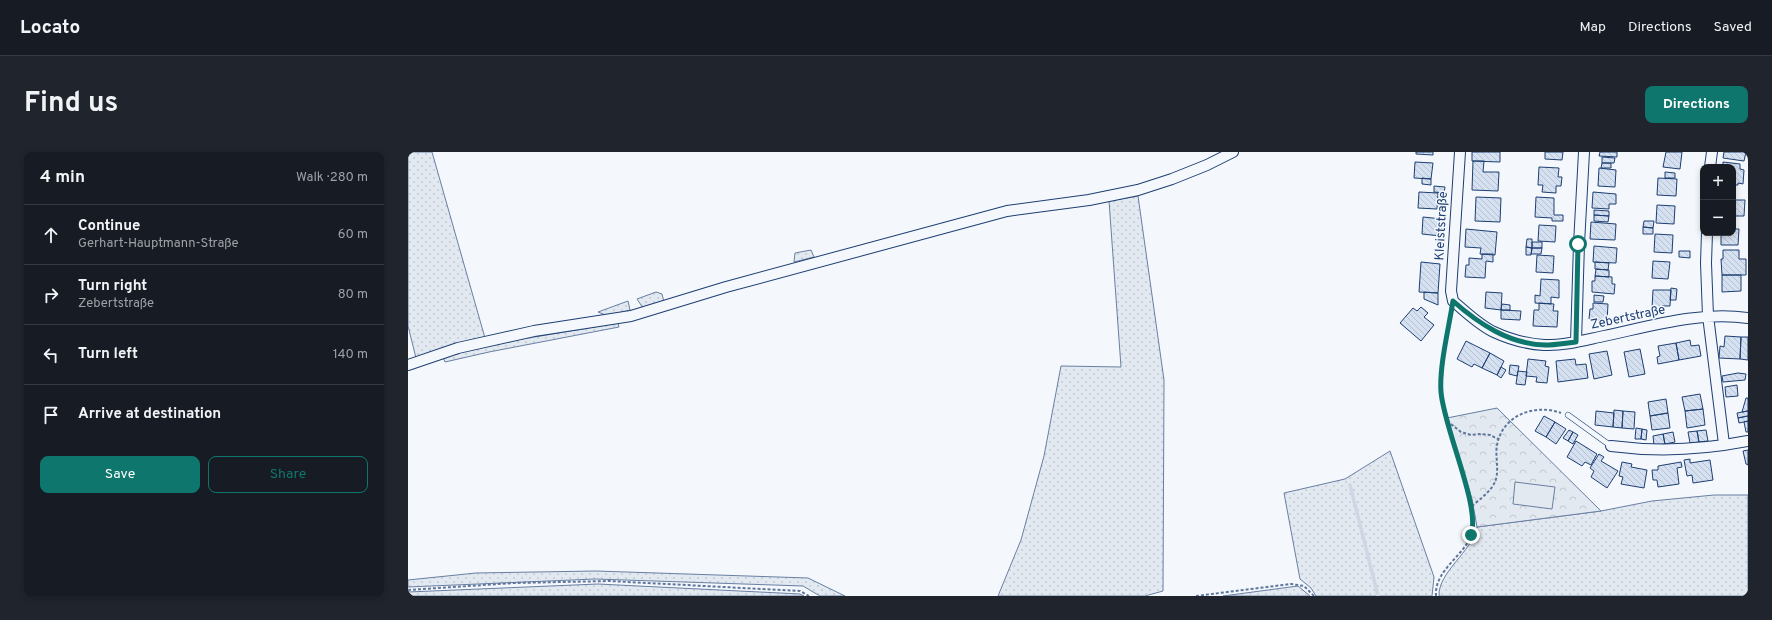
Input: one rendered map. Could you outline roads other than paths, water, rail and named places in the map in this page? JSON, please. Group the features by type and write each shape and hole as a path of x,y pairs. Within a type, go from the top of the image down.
{"street":[{"path":"408,364 458,348 534,331 631,316 726,287 1007,211 1089,200 1138,190 1172,179 1207,165 1233,152"},
{"name":"Kleiststraße","path":"1453,301 1451,291 1460,152"},
{"path":"1576,342 1578,244 1584,152"},
{"path":"1710,164 1712,152"},
{"path":"1707,236 1706,263 1708,316 1724,444"},
{"name":"Zebertstraße","path":"1453,301 1471,317 1494,332 1515,340 1545,345 1576,342 1672,321 1708,316 1748,318"},
{"path":"1611,446 1646,450 1686,450 1748,441"}],"lane":[{"path":"1568,415 1611,446"}],"waterway":[{"path":"1350,485 1378,596"}]}
